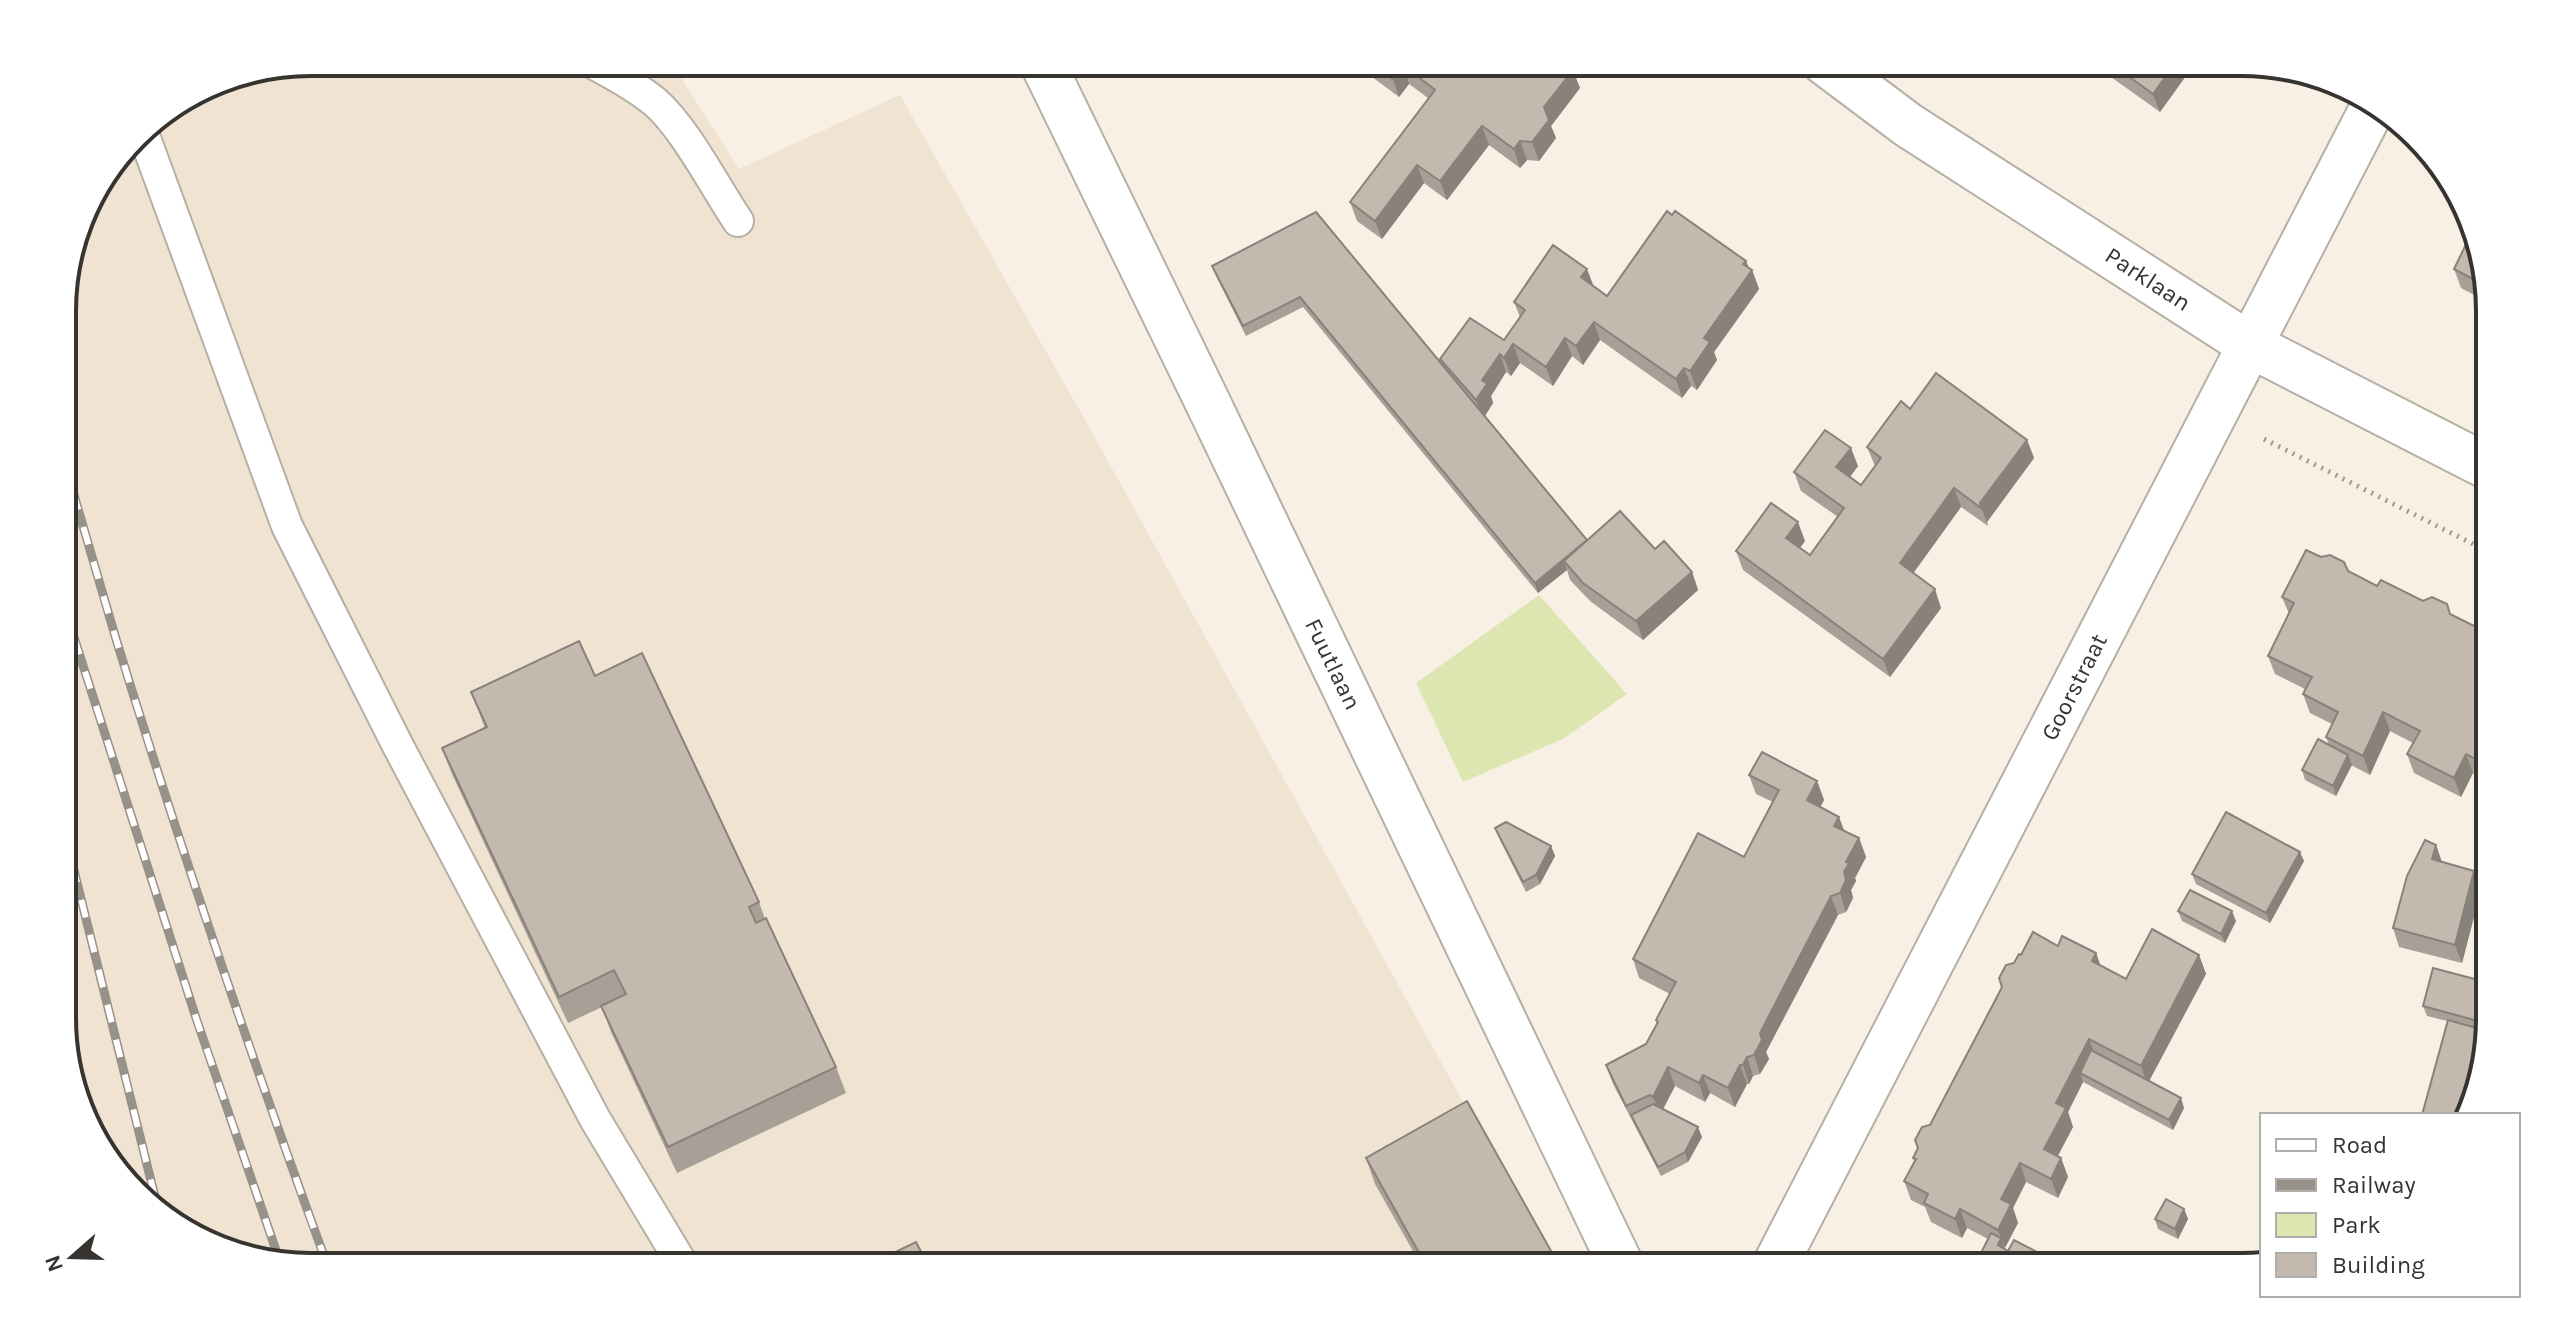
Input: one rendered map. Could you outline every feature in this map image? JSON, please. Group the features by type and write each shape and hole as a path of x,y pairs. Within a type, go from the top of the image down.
{"street":[{"name":"Parklaan","path":"1843,76 1908,125 2250,345 2476,461"},
{"name":"Fuutlaan","path":"1049,77 1615,1252"},
{"name":"Goorstraat","path":"1782,1252 2369,115"}],"lane":[{"path":"617,77 633,86 676,124 738,221"},
{"path":"147,143 287,526 404,758 587,1106 675,1253"}],"path":[{"path":"2215,414 2476,545"}],"shaded area":[{"path":"296,77 680,77 739,169 900,95 1084,418 1477,1127 1428,1252 311,1253 281,1251 236,1241 207,1229 181,1213 145,1184 108,1135 84,1079 76,1018 77,296 84,250 94,221 125,168 168,125 207,100 236,88"}],"green space":[{"path":"1539,595 1627,694 1563,739 1463,782 1416,683"}],"building":[{"path":"1418,76 1568,76 1544,107 1549,120 1532,142 1520,141 1514,149 1482,126 1440,181 1417,165 1375,221 1350,202 1435,90"},
{"path":"2128,76 2166,76 2153,94"},
{"path":"1667,211 1672,215 1675,211 1746,261 1743,264 1752,270 1704,338 1710,342 1690,371 1684,368 1676,379 1594,322 1576,346 1565,338 1546,367 1513,344 1504,358 1500,354 1482,380 1487,384 1476,400 1440,359 1470,318 1504,340 1525,310 1514,302 1553,245 1587,269 1581,277 1607,296"},
{"path":"1316,212 1587,540 1535,583 1300,297 1243,326 1212,266"},
{"path":"2466,244 2474,279 2454,269"},
{"path":"1936,373 2027,440 1980,503 1981,508 1954,488 1900,563 1935,589 1883,659 1736,551 1771,503 1798,522 1786,538 1810,555 1844,508 1794,472 1825,430 1851,448 1836,467 1861,485 1881,458 1867,447 1901,401 1910,409"},
{"path":"1620,511 1655,549 1664,541 1692,572 1636,621 1583,583 1564,561"},
{"path":"2306,550 2321,557 2330,555 2344,562 2348,571 2377,586 2381,580 2423,601 2432,597 2447,604 2450,614 2476,627 2476,759 2466,754 2454,778 2407,754 2420,731 2383,712 2363,756 2326,737 2338,712 2303,694 2312,677 2268,656 2294,603 2282,597"},
{"path":"579,641 595,676 642,653 759,902 749,907 756,923 766,918 836,1067 668,1147 601,1006 626,994 614,970 559,997 442,748 487,727 471,692"},
{"path":"2318,739 2348,755 2333,786 2302,770"},
{"path":"1762,752 1817,781 1807,800 1839,817 1834,826 1859,838 1846,862 1849,863 1844,872 1846,880 1840,893 1831,896 1760,1033 1762,1040 1754,1055 1747,1057 1740,1065 1728,1088 1703,1075 1699,1083 1668,1067 1653,1097 1650,1095 1626,1106 1606,1065 1646,1044 1676,982 1633,959 1698,833 1744,857 1779,790 1749,775"},
{"path":"2226,812 2300,852 2266,913 2192,874"},
{"path":"1506,822 1551,846 1536,875 1523,882 1495,828"},
{"path":"2425,840 2436,845 2432,859 2474,871 2455,945 2393,928 2407,876"},
{"path":"2190,890 2232,911 2221,934 2178,911"},
{"path":"2152,929 2199,955 2141,1066 2089,1039 2056,1103 2066,1108 2044,1149 2061,1158 2051,1179 2020,1163 2001,1199 2011,1204 1998,1230 1960,1209 1955,1219 1924,1203 1928,1194 1904,1181 1916,1159 1913,1158 1918,1148 1915,1140 1922,1127 1930,1125 1999,993 2002,987 1999,978 2006,965 2014,963 2021,955 2033,932 2058,946 2062,936 2096,953 2092,961 2126,979"},
{"path":"2433,968 2476,979 2476,1020 2423,1006"},
{"path":"2448,1020 2475,1028 2468,1079 2456,1113 2423,1113"},
{"path":"2091,1050 2181,1098 2169,1120 2080,1073"},
{"path":"1467,1101 1552,1252 1419,1252 1366,1158"},
{"path":"1653,1104 1698,1127 1685,1152 1658,1167 1631,1115"},
{"path":"2166,1199 2184,1209 2175,1229 2155,1219"},
{"path":"1991,1233 2001,1238 1998,1245 2008,1251 2014,1240 2037,1252 1981,1252"},
{"path":"916,1242 922,1253 894,1253"}],"railway":[{"path":"77,505 192,876 323,1253"},
{"path":"77,645 197,1021 276,1250"},
{"path":"76,879 154,1193"}]}
